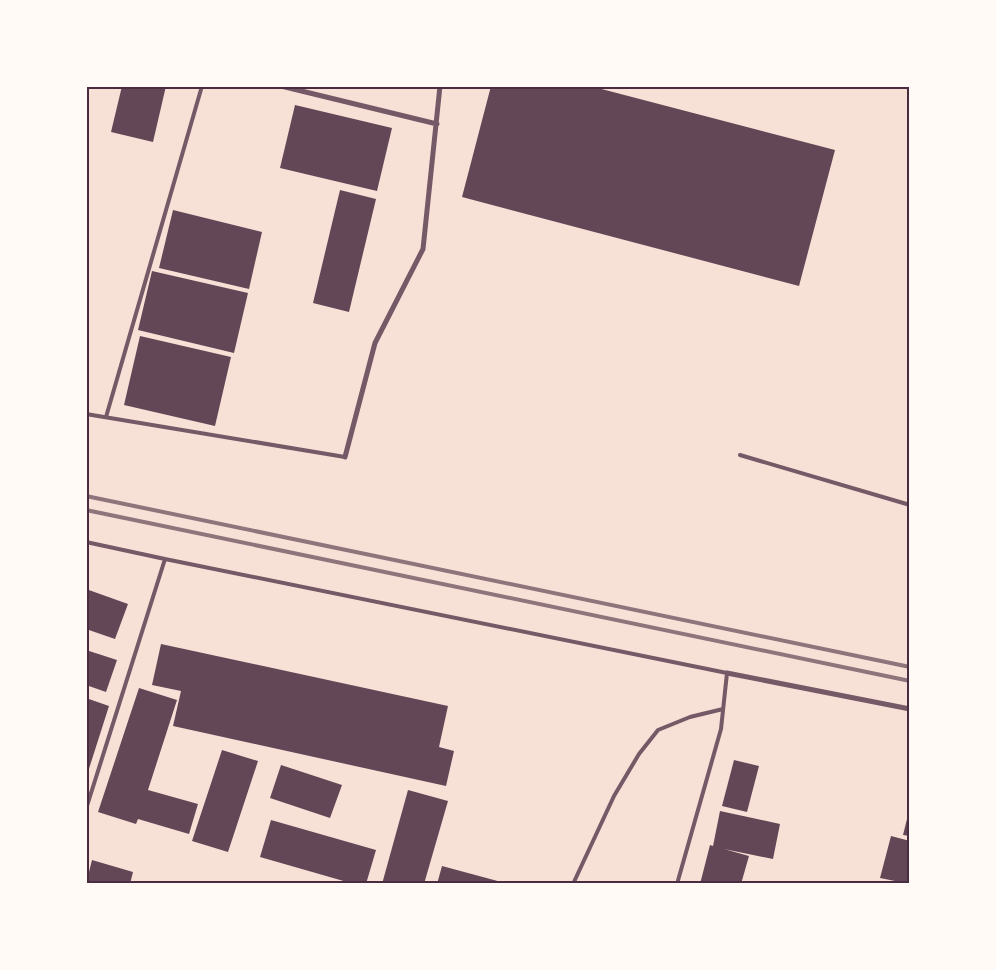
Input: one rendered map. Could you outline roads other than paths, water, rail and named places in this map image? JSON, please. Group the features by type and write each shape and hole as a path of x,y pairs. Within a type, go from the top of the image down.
{"street":[{"path":"281,86 437,124"},
{"path":"345,457 375,344 423,249 440,86"},
{"path":"727,673 910,709"}],"lane":[{"path":"106,417 202,86"},
{"path":"86,414 345,457"},
{"path":"740,455 910,505"},
{"path":"86,542 727,673 721,729 677,884"},
{"path":"86,809 165,559"},
{"path":"573,884 614,796 639,754 658,730 690,717 723,709"}],"railway":[{"path":"86,496 910,667"},
{"path":"86,510 910,681"}]}
